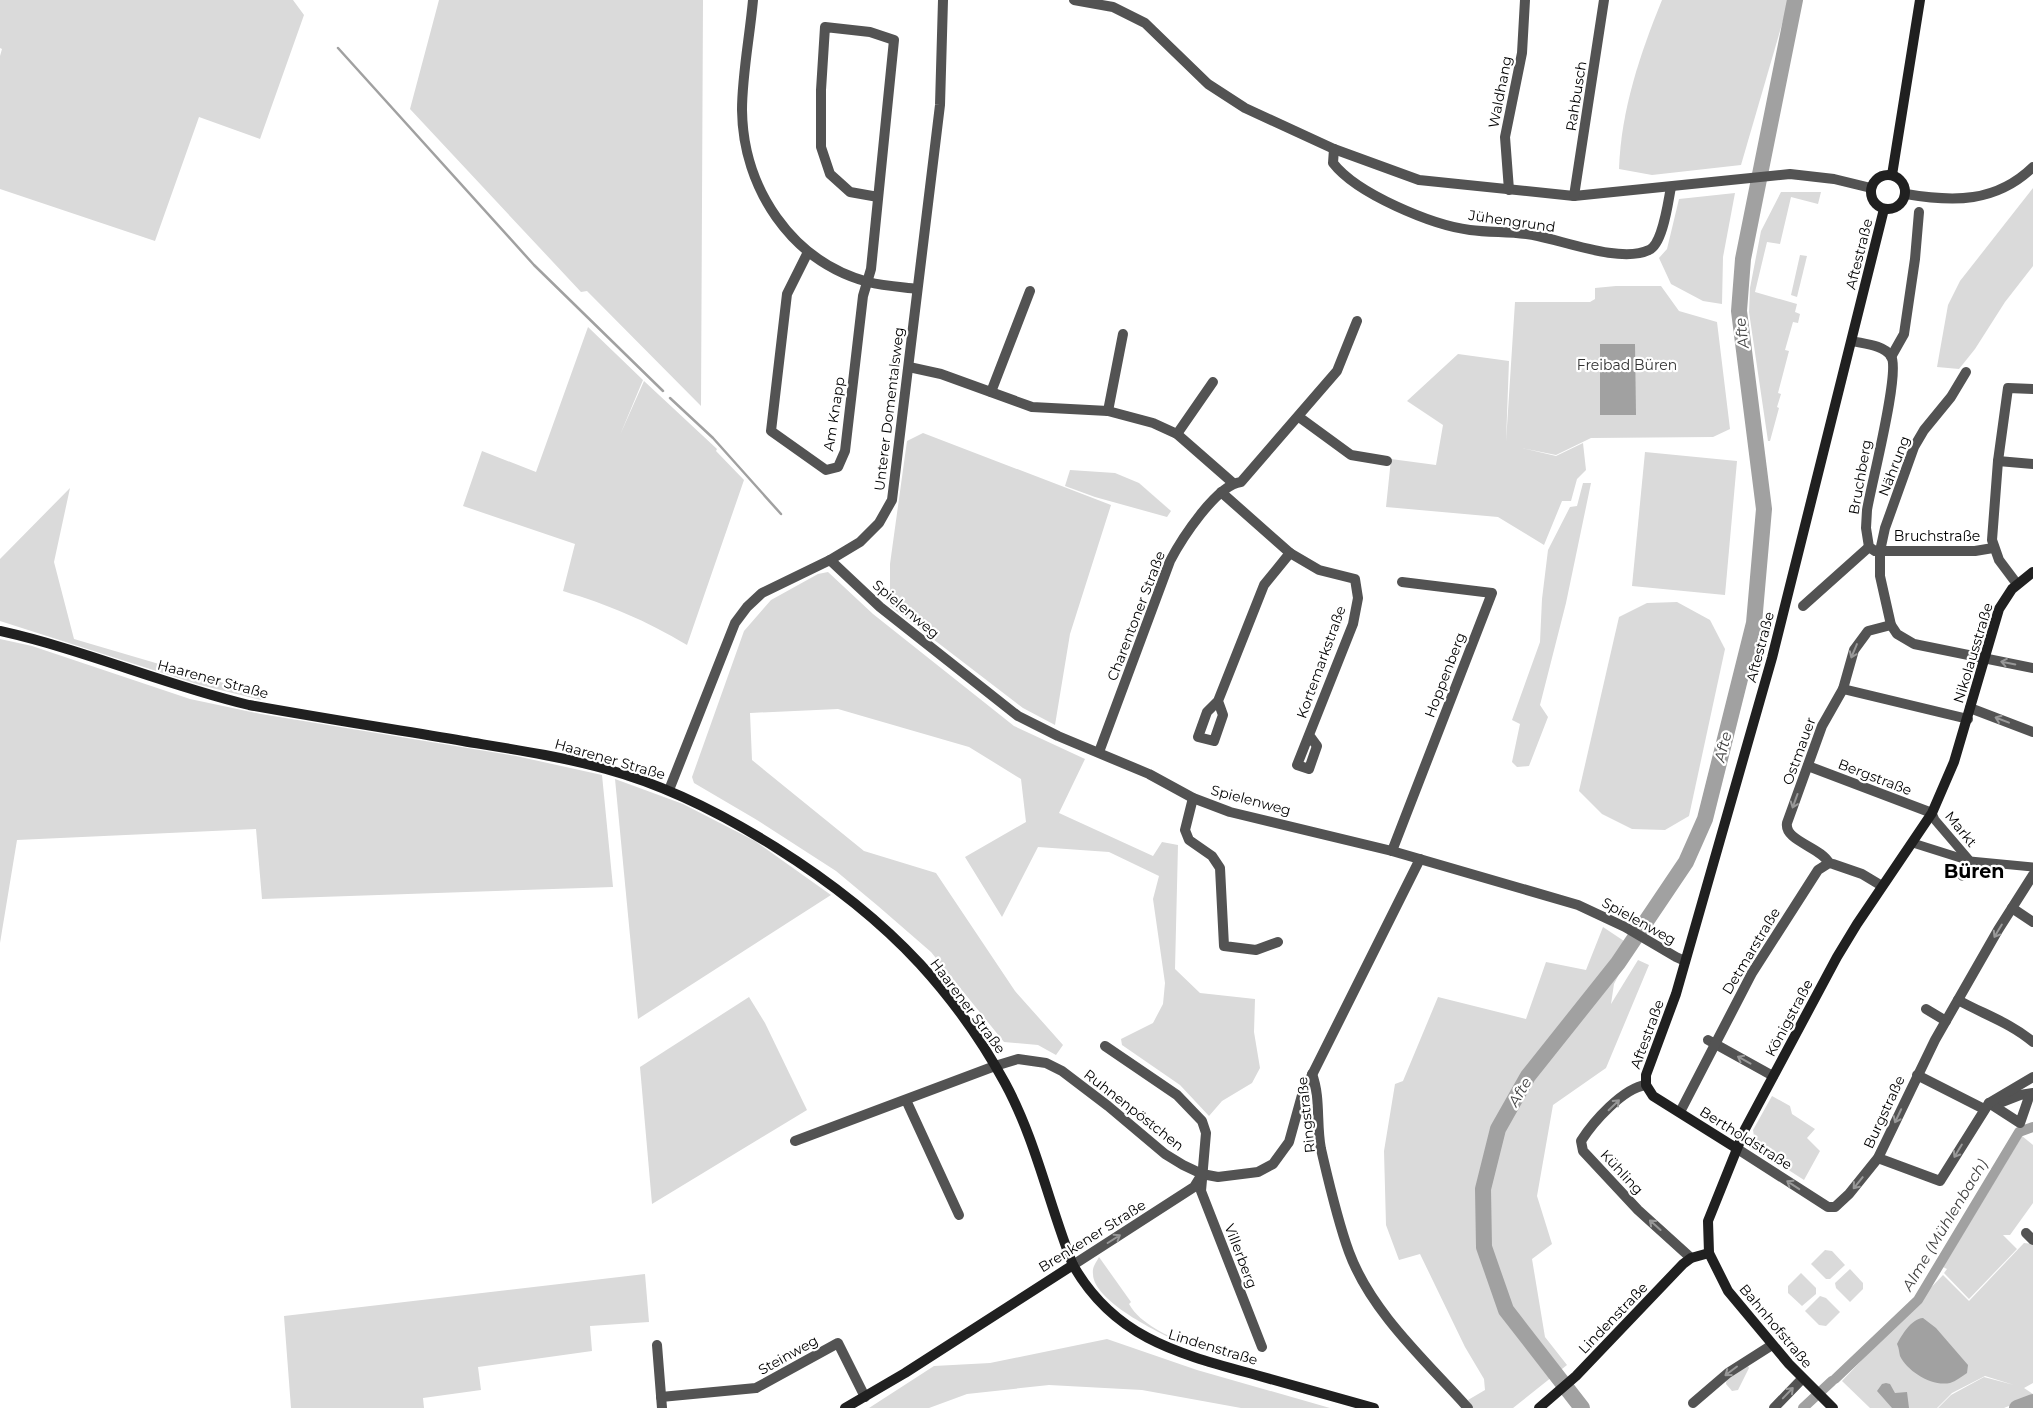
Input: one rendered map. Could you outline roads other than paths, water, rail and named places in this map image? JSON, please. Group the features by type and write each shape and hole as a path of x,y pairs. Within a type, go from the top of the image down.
{"main road":[{"path":"1892,175 1920,0"},
{"path":"1892,175 1904,184 1906,194 1899,206 1884,209 1879,207 1872,199 1871,188 1877,179 1892,175"},
{"name":"Aftestraße","path":"1646,1085 1646,1074 1676,994 1772,658 1884,209"},
{"path":"2017,584 2033,572"},
{"name":"Nikolausstraße","path":"1932,813 1954,762 1999,609 2017,584"},
{"name":"Haarener Straße","path":"0,631 242,703 557,757 608,770 669,790 754,834 827,883 871,918 904,948 959,1012 995,1066 1014,1101 1027,1132 1073,1265"},
{"name":"Königstraße","path":"1709,1253 1708,1221 1736,1148 1837,957 1882,886 1932,813"},
{"name":"Bertholdstraße","path":"1646,1085 1653,1096 1736,1148"},
{"name":"Lindenstraße","path":"1539,1408 1576,1376 1676,1271 1691,1258 1709,1253"},
{"name":"Bahnhofstraße","path":"1709,1253 1728,1291 1802,1379 1833,1408"},
{"name":"Brenkener Straße","path":"845,1408 1073,1265"},
{"name":"Lindenstraße","path":"1073,1265 1083,1282 1106,1309 1151,1341 1199,1359 1374,1408"}],"street":[{"path":"753,0 742,110 745,139 759,188 771,212 791,236 808,252 844,273 867,281 917,289"},
{"name":"Unterer Domentalsweg","path":"669,790 735,623 747,607 762,593 830,560 866,536 879,523 892,500 940,105 943,0"},
{"name":"Jühengrund","path":"1074,0 1114,4 1145,23 1208,84 1244,108 1334,149 1419,180 1574,196 1790,174 1834,179 1871,188"},
{"name":"Waldhang","path":"1509,190 1505,137 1522,53 1526,0"},
{"name":"Rahbusch","path":"1574,196 1604,0"},
{"path":"867,281 871,269 894,40 870,32 825,27 820,148 830,174 850,192 878,197"},
{"name":"Jühengrund","path":"1334,149 1333,163 1353,183 1395,205 1431,220 1469,230 1536,235 1594,250 1636,254 1652,250 1660,237 1671,187"},
{"path":"1906,194 1954,199 1976,198 2007,187 2033,167"},
{"path":"1852,342 1878,347 1891,356 1904,334 1915,259 1919,212"},
{"name":"Am Knapp","path":"808,252 787,294 771,431 826,470 838,467 846,451 863,296 867,281"},
{"path":"991,392 1030,291"},
{"name":"Charentoner Straße","path":"1099,752 1170,562 1180,542 1221,492 1233,483 1241,482 1337,371 1357,321"},
{"path":"1108,411 1123,334"},
{"name":"Bruchberg","path":"1869,547 1866,528 1867,510 1892,390 1894,367 1891,356"},
{"path":"909,367 941,374 1032,407 1108,411 1152,423 1177,434 1233,483"},
{"name":"Nährung","path":"1880,551 1885,528 1914,447 1924,430 1951,397 1966,372"},
{"path":"1177,434 1213,382"},
{"path":"2017,584 2006,572 1993,548 1991,533 2008,388 2033,389"},
{"path":"1299,417 1350,454 1388,461"},
{"path":"1998,461 2033,464"},
{"name":"Kortemarkstraße","path":"1221,492 1290,553 1319,570 1355,579 1358,598 1352,624 1309,735"},
{"path":"1803,606 1869,547 1873,551 1880,551 1880,576 1891,625 1897,634 1914,644 2033,668"},
{"name":"Bruchstraße","path":"1880,551 1975,551 1993,548"},
{"path":"1218,701 1264,585 1290,553"},
{"name":"Spielenweg","path":"830,560 880,607 1018,716 1149,774 1193,798 1230,812 1392,851 1578,905 1625,926 1655,946 1685,961"},
{"name":"Hoppenberg","path":"1392,851 1492,593 1402,582"},
{"name":"Ostmauer","path":"1829,863 1822,854 1791,835 1786,828 1822,726 1843,689 1851,657 1861,638 1872,629 1891,625"},
{"path":"1843,689 1968,719"},
{"path":"1970,708 2033,732"},
{"name":"Bergstraße","path":"1808,766 1932,813"},
{"path":"1193,798 1185,830 1189,840 1212,856 1220,868 1224,946 1256,950 1278,942"},
{"name":"Markt","path":"1932,813 1935,820 1970,861"},
{"name":"Markt","path":"1913,843 1970,861 2033,867"},
{"name":"Ringstraße","path":"1420,859 1312,1074 1317,1086 1321,1147 1349,1252 1370,1291 1391,1322 1468,1408"},
{"name":"Markt","path":"1962,876 1970,861"},
{"path":"1829,863 1862,874 1882,886"},
{"name":"Detmarstraße","path":"1680,1112 1711,1042 1752,973 1802,891 1818,870 1829,863"},
{"name":"Burgstraße","path":"1835,1207 1849,1194 1878,1158 1917,1075 1946,1021 2033,874"},
{"path":"2012,908 2033,922"},
{"path":"1958,1000 1986,1016 2014,1028 2033,1042"},
{"path":"1926,1010 1946,1021"},
{"path":"1711,1042 1773,1076"},
{"name":"Ruhnenpöstchen","path":"795,1142 995,1066 1018,1059 1032,1059 1062,1071 1108,1106 1165,1154 1202,1174 1206,1133 1202,1121 1177,1096 1105,1046"},
{"path":"1202,1174 1218,1177 1242,1176 1258,1172 1273,1164 1289,1142 1302,1095 1312,1074"},
{"path":"1917,1075 1988,1106 2020,1123 2029,1097 2033,1094"},
{"path":"1878,1158 1940,1181 1988,1106 2033,1077"},
{"name":"Kühling","path":"1646,1085 1628,1092 1590,1128 1581,1141 1583,1151 1638,1210 1691,1258"},
{"path":"1988,1106 2020,1095 2033,1094"},
{"path":"906,1100 959,1215"},
{"name":"Bertholdstraße","path":"1736,1148 1828,1207 1835,1207"},
{"name":"Brenkener Straße","path":"1073,1265 1194,1186 1202,1174"},
{"name":"Villerberg","path":"1202,1174 1202,1191 1262,1347"},
{"name":"Steinweg","path":"661,1397 756,1388 838,1343 865,1397"},
{"path":"657,1345 662,1408"},
{"path":"1693,1403 1728,1373 1772,1345"},
{"path":"1774,1408 1802,1379"}],"waterway":[{"name":"Afte","path":"1582,1408 1506,1310 1484,1247 1483,1189 1498,1129 1528,1076 1618,963 1686,862 1705,819 1754,623 1764,509 1739,311 1743,259 1795,0"},
{"path":"338,48 534,265 663,391"},
{"path":"670,398 713,438 781,514"},
{"name":"Alme (Mühlenbach)","path":"1835,1379 1918,1300 2019,1132 2033,1127"},
{"name":"Alme (Mühlenbach)","path":"1803,1408 1832,1381"},
{"path":"2017,1408 2033,1402"}],"district":[{"name":"Büren","path":"1974,871"}],"park label":[{"name":"Freibad Büren","path":"1627,365"}]}
